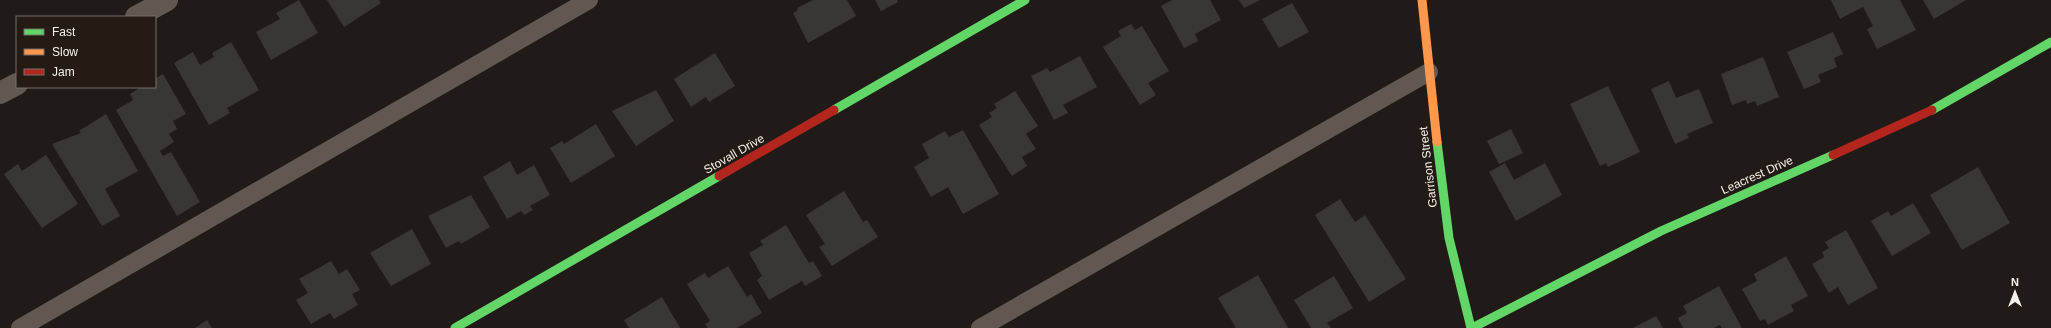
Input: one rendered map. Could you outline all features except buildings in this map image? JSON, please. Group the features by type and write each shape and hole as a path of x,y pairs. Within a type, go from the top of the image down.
{"street":[{"path":"138,16 167,0"},
{"name":"Stovall Drive","path":"455,328 1025,0"},
{"name":"Garrison Street","path":"1422,0 1448,238 1472,328"},
{"name":"Leacrest Drive","path":"1472,328 1661,231 1925,114 2051,42"},
{"path":"0,93 16,85"}],"lane":[{"path":"20,328 589,0"},
{"path":"980,328 1429,72"}],"traffic: fast":[{"path":"834,110 1025,0"},
{"path":"1932,110 2051,42"},
{"path":"1437,142 1449,238 1471,328"},
{"path":"1472,328 1661,231 1833,155"},
{"path":"455,328 719,176"}],"traffic: slow":[{"path":"1422,0 1437,142"}],"traffic: jam":[{"path":"719,176 834,110"},
{"path":"1833,155 1932,110"}]}
